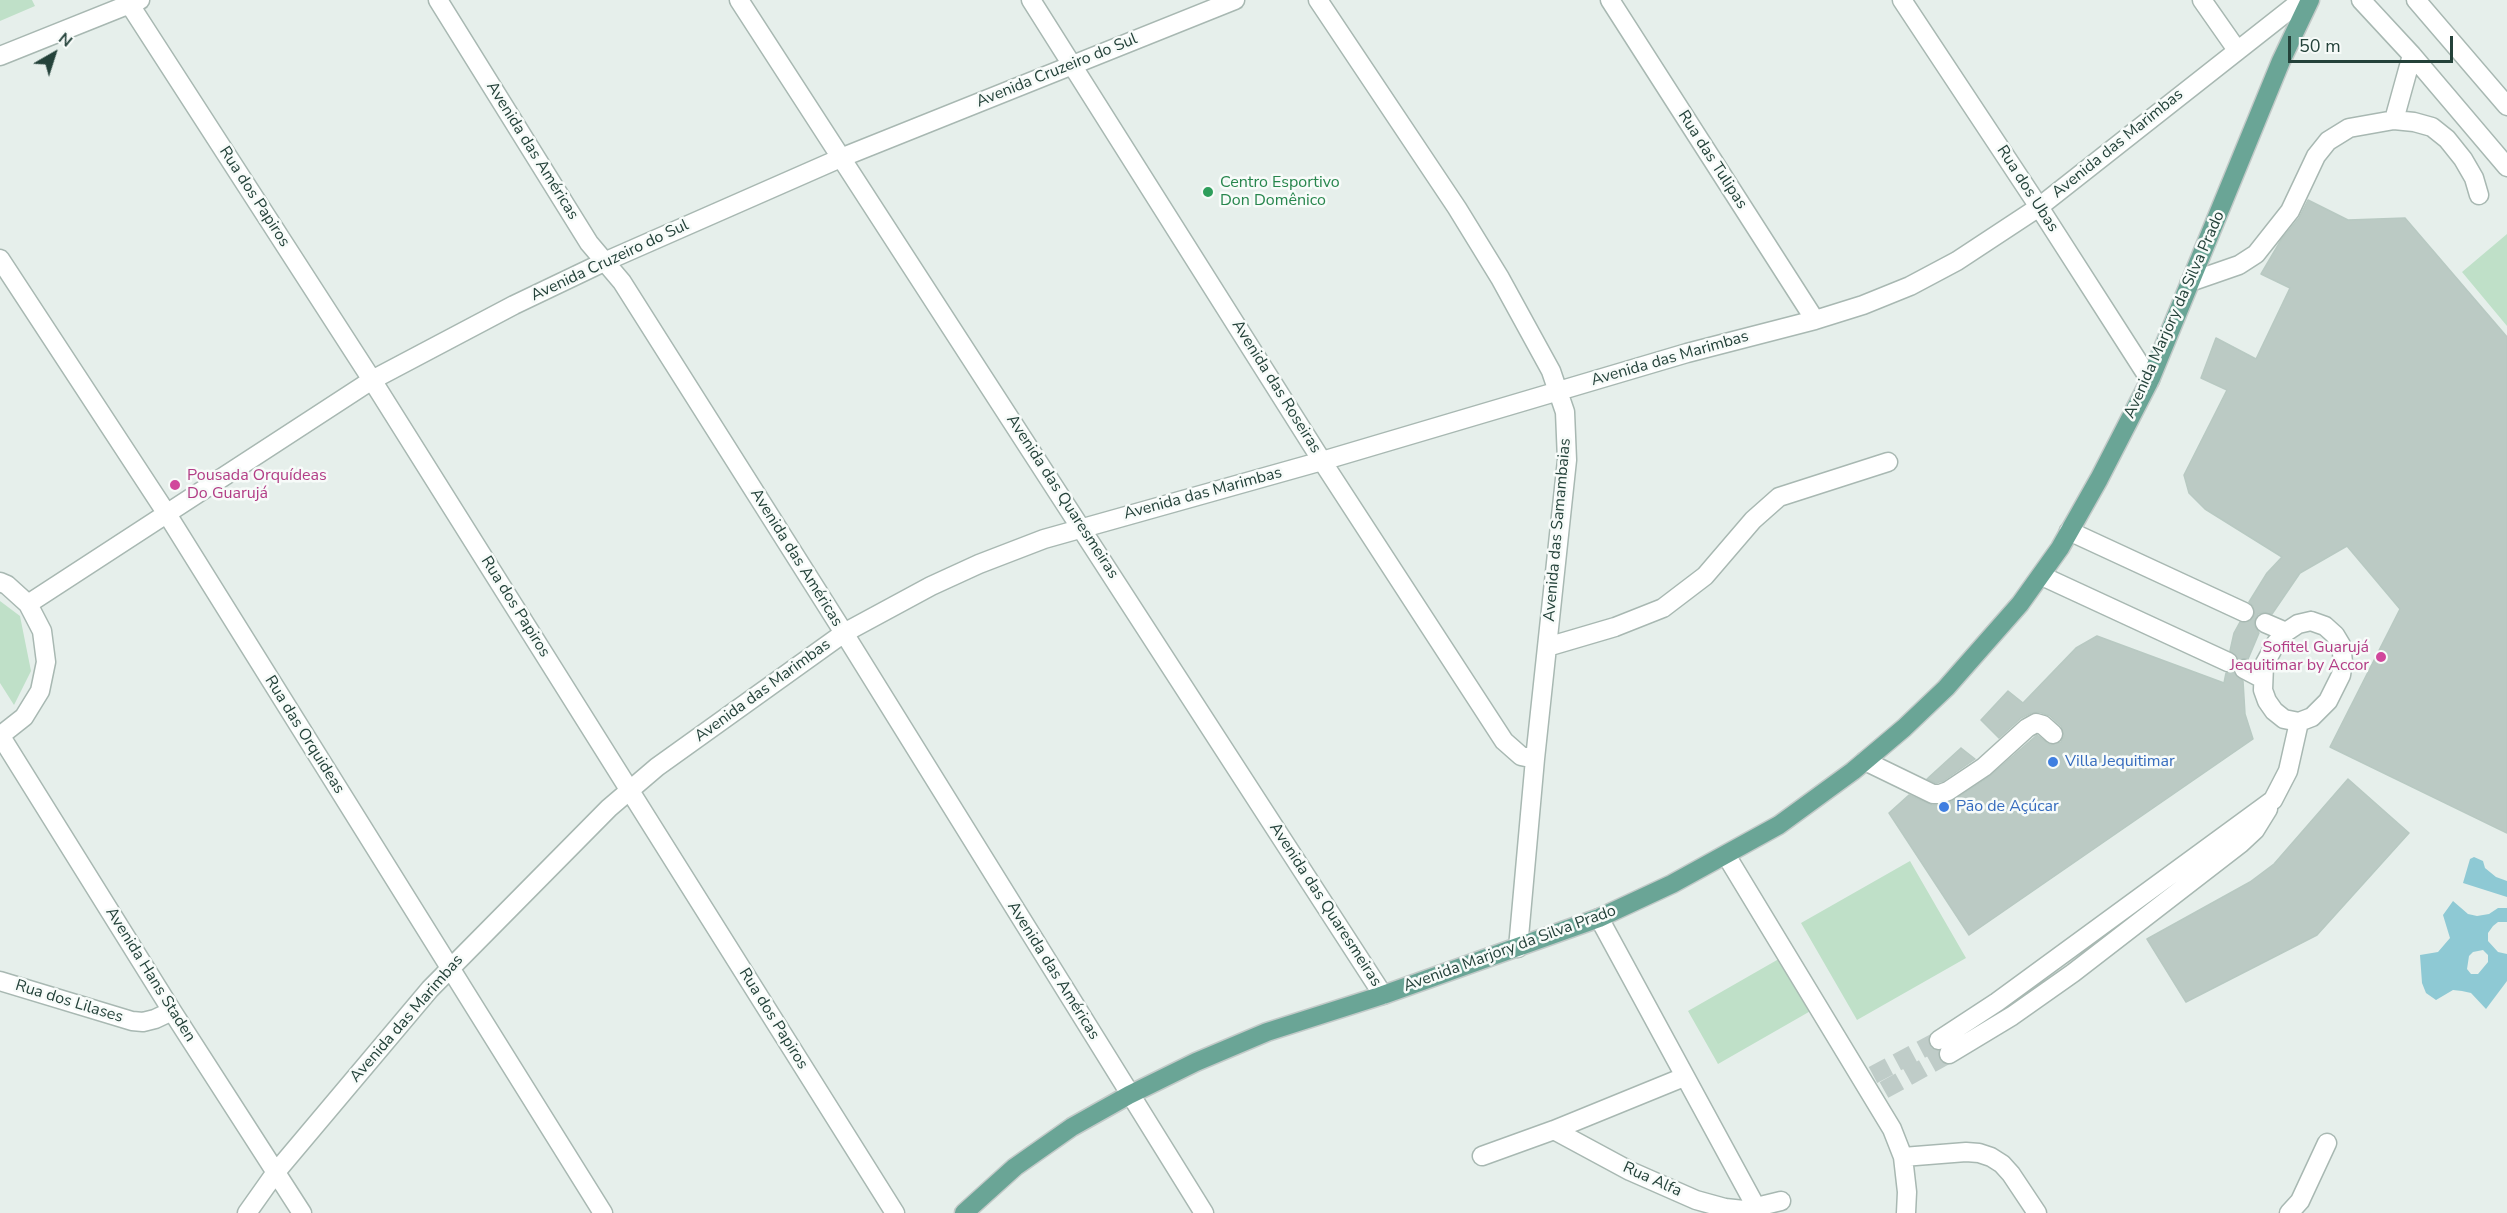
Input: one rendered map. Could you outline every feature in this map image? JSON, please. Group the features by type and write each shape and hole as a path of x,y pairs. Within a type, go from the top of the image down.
{"main road":[{"name":"Avenida Marjory da Silva Prado","path":"964,1213 1015,1167 1072,1127 1129,1095 1196,1062 1267,1032 1383,995 1599,918 1726,855 1779,825 1816,800 1865,761 1946,688 1985,646 2042,576 2069,531 2150,380 2282,61 2310,0"}],"street":[{"name":"Avenida das Américas","path":"438,0 589,243 622,282 844,633 1204,1213"},
{"name":"Avenida das Quaresmeiras","path":"739,0 843,157 1383,995"},
{"name":"Avenida das Roseiras","path":"1031,0 1322,461 1504,741 1521,756 1535,759"},
{"name":"Avenida Cruzeiro do Sul","path":"28,604 372,380 514,305 604,262 843,157 1235,0"},
{"name":"Avenida das Samambaias","path":"1318,0 1457,208 1500,278 1551,371 1565,412 1568,460 1535,759 1518,948"},
{"name":"Rua das Tulipas","path":"1610,0 1815,320"},
{"name":"Rua dos Ubas","path":"1902,0 2150,380"},
{"path":"2202,0 2237,50"},
{"name":"Avenida das Marimbas","path":"247,1213 276,1172 449,969 630,790 695,739 844,633 931,586 979,564 1081,527 1322,461 1687,353 1815,320 1863,305 1910,286 1967,255 2039,207 2302,0"},
{"path":"2361,0 2412,55 2507,167"},
{"path":"2416,0 2507,106"},
{"path":"0,56 135,2"},
{"name":"Rua dos Papiros","path":"135,2 895,1213"},
{"path":"2394,120 2412,55"},
{"path":"2190,282 2239,265 2256,254 2290,211 2316,156 2328,141 2349,128 2394,120 2432,127 2447,139 2463,159 2474,178 2479,195"},
{"name":"Rua das Orquideas","path":"0,259 166,514 603,1213"},
{"path":"1547,647 1615,627 1663,608 1705,576 1753,520 1779,497 1888,462"},
{"path":"2069,531 2244,612"},
{"path":"2042,576 2263,679"},
{"path":"0,582 8,585 28,604 42,631 46,662 40,691 24,717 0,736"},
{"path":"2311,621 2325,626 2335,635 2341,645 2343,662 2337,686 2321,709 2312,717 2299,722 2284,719 2274,711 2267,701 2263,679 2268,656 2286,632 2298,624 2311,621"},
{"path":"2265,623 2286,632"},
{"path":"1944,1047 2012,1017 2240,844 2255,830 2288,771 2299,722"},
{"path":"1865,761 1932,794 1940,794 1984,768 2027,728 2036,723 2043,725 2053,734"},
{"name":"Avenida Hans Staden","path":"0,736 302,1213"},
{"path":"1726,855 1873,1086 1903,1156 1906,1213"},
{"path":"1599,918 1756,1207"},
{"name":"Rua dos Lilases","path":"0,981 132,1021 143,1022 172,1011"},
{"path":"1482,1156 1554,1130 1684,1077"},
{"name":"Rua Alfa","path":"1554,1130 1630,1171 1696,1200 1725,1208 1744,1210 1781,1201"},
{"path":"2289,1213 2300,1201 2327,1143"},
{"path":"1903,1156 1966,1152 1991,1157 2011,1174 2037,1213"}],"green space":[{"path":"0,0 32,0 35,6 0,21"},
{"path":"2507,234 2507,326 2462,272"},
{"path":"0,601 20,616 31,671 14,705 0,683"},
{"path":"1910,861 1966,958 1857,1020 1801,923"},
{"path":"1784,956 1814,1009 1718,1064 1688,1011"}],"water":[{"path":"2474,857 2483,861 2485,868 2496,877 2507,881 2507,897 2463,883 2470,859"},
{"path":"2453,901 2468,914 2477,916 2489,914 2498,908 2507,908 2507,922 2498,922 2493,926 2488,933 2488,941 2498,952 2507,954 2507,981 2486,1009 2471,993 2453,990 2436,1000 2426,993 2422,983 2420,955 2438,952 2450,938 2443,915","holes":["2483,950 2488,955 2488,962 2478,974 2471,974 2467,969 2469,956 2473,952"]}],"building":[{"path":"2308,200 2348,220 2405,218 2507,337 2507,833 2330,747 2400,609 2347,546 2300,573 2272,614 2264,612 2258,614 2254,624 2259,633 2248,659 2239,659 2230,651 2234,633 2240,622 2250,621 2254,616 2253,606 2249,602 2267,573 2282,557 2205,509 2189,493 2184,475 2227,390 2201,378 2216,338 2256,359 2290,288 2261,274 2281,240 2299,218"},
{"path":"2097,636 2224,683 2226,673 2233,672 2243,681 2245,714 2253,739 1969,935 1889,813 1909,795 1932,805 1944,805 1954,800 1990,776 2037,735 2050,745 2061,742 2064,736 2061,726 2050,716 2039,712 2021,718 1999,738 1981,720 2008,691 2023,703 2076,648"},
{"path":"1961,748 1975,759 1943,781 1936,783 1927,779"},
{"path":"2348,779 2409,833 2317,935 2186,1002 2147,939 2250,882 2274,864"}],"tunnel":[{"path":"1873,1075 1939,1040"},
{"path":"1884,1090 1949,1054"}],"place":[{"name":"Centro Esportivo Don Domênico","path":"1208,192"},
{"name":"Pousada Orquídeas Do Guarujá","path":"175,485"},
{"name":"Sofitel Guarujá Jequitimar by Accor","path":"2381,657"},
{"name":"Villa Jequitimar","path":"2053,762"},
{"name":"Pão de Açúcar","path":"1944,807"}]}
